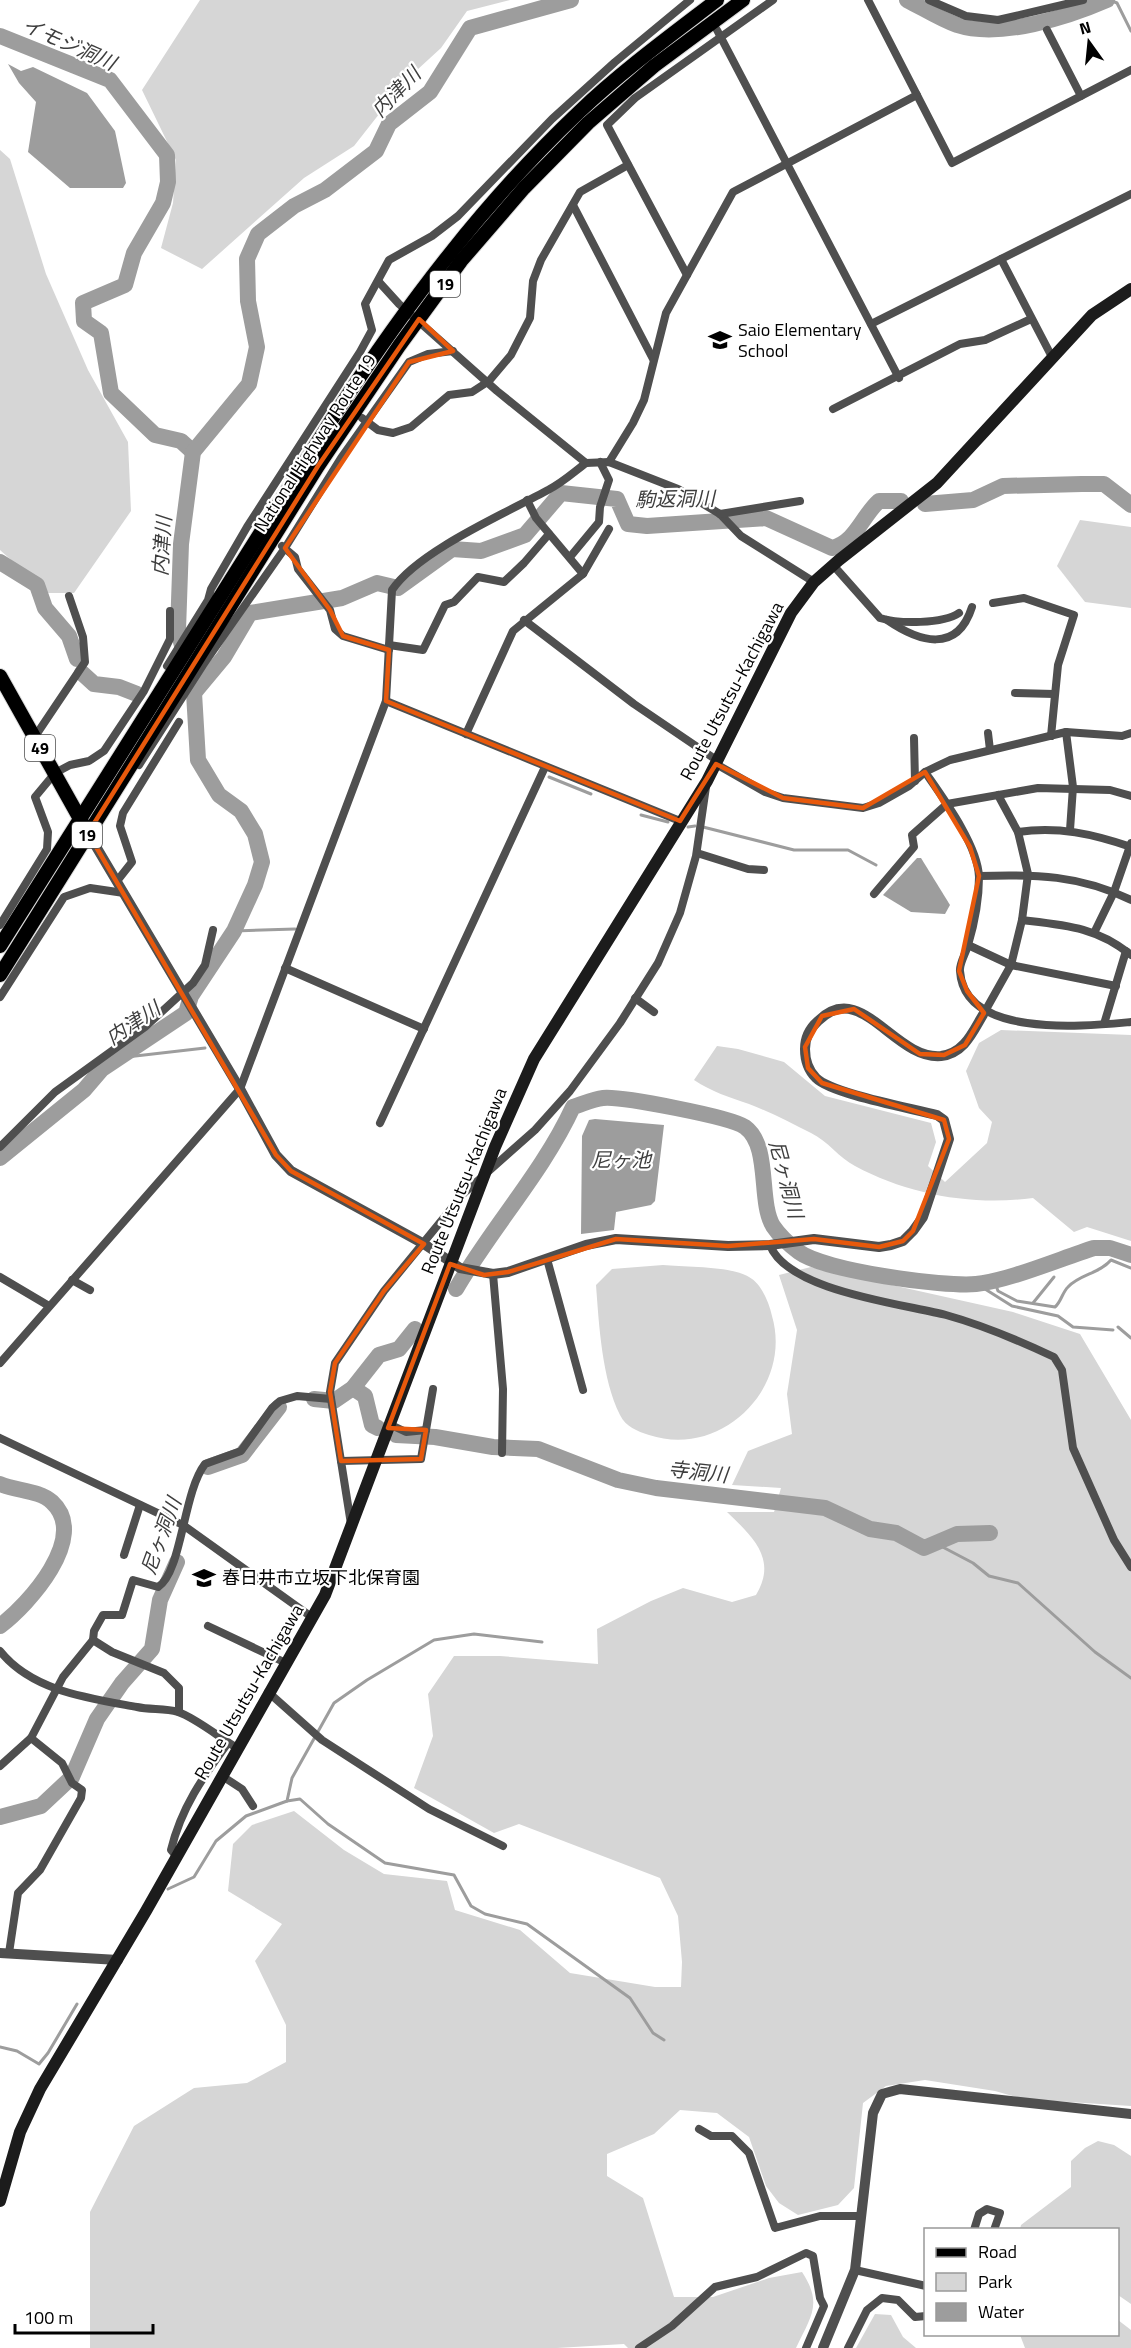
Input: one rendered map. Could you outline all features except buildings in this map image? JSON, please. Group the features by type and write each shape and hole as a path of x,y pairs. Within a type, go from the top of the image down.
{"main road":[{"name":"National Highway Route 19","path":"0,975 174,696 212,623 336,413 407,310 452,249 512,179 579,112 643,56 717,0"},
{"name":"National Highway Route 19","path":"0,946 81,820 168,671 212,623 265,554 318,466 418,319 461,261 503,212 588,123 654,66 743,0"},
{"name":"Route Utsutsu-Kachigawa","path":"0,2201 27,2115 222,1776 232,1745 268,1692 313,1618 351,1526 389,1424 460,1268 484,1174 534,1059 707,781 777,637 814,582 937,483 1092,315 1131,289"},
{"name":"49","path":"0,676 88,833"}],"street":[{"path":"687,275 607,125 635,98 720,33 773,0"},
{"path":"868,0 952,163 1131,70"},
{"path":"929,0 966,16 998,20 1083,0"},
{"path":"168,671 208,600 211,589 333,399 372,330 365,304 389,260 432,236 458,216 552,119 615,62 694,2"},
{"path":"1047,30 1081,96"},
{"path":"720,33 899,378"},
{"path":"604,462 633,423 644,400 666,313 733,192 917,95"},
{"path":"364,420 378,430 393,433 411,428 449,395 472,392 489,381 511,355 530,318 533,281 580,192 628,165"},
{"path":"871,324 1131,194"},
{"path":"573,205 653,359"},
{"path":"1001,259 1052,357"},
{"path":"379,282 407,310 489,381 497,391 586,463"},
{"path":"833,409 899,378 960,344 985,340 1031,319"},
{"path":"139,765 364,420 409,362 428,354 453,351"},
{"path":"570,557 599,522 600,507 609,480 604,462"},
{"path":"0,1363 240,1089 386,701 392,590 400,577 455,540 549,489 586,463 604,462 678,489 720,514 741,536 814,582"},
{"path":"527,500 536,518 548,534 583,574"},
{"path":"720,514 800,501"},
{"path":"466,734 513,631 583,574 609,529"},
{"path":"283,547 294,556 298,569 330,610 335,629 343,636 389,647 423,650 445,606 454,602 478,577 504,582 524,563 548,534"},
{"path":"833,565 880,618 949,620 959,613"},
{"path":"34,738 85,662 83,637 69,596"},
{"path":"993,603 1024,598 1074,615 1058,665 1051,736"},
{"path":"887,620 903,631 925,639 936,640 947,637 964,624 972,607"},
{"path":"0,925 47,849 48,832 34,797 55,773 70,765 89,760 104,751 144,691 170,639 170,611"},
{"path":"524,620 634,704 717,763 765,792 783,798 863,808 879,803 915,781 925,772 950,760 1066,732 1122,736 1131,733"},
{"path":"1015,693 1054,694"},
{"path":"386,701 680,821"},
{"path":"117,881 132,862 120,826 123,813 179,722"},
{"path":"1066,732 1073,787 1070,830"},
{"path":"988,733 990,750"},
{"path":"914,738 915,781"},
{"path":"380,1123 545,767"},
{"path":"925,772 947,804 970,847 979,876 968,945 959,971 967,991 984,1013 1033,1025 1131,1022"},
{"path":"351,1526 331,1399 335,1363 384,1291 464,1192 535,1130 570,1091 658,963 680,913 697,853 707,781"},
{"path":"874,894 914,847 912,835 947,804 1038,788 1073,787 1110,790 1131,796"},
{"path":"88,833 240,1089 276,1155 291,1171 424,1244 460,1268 493,1274 508,1272 586,1245 616,1239 770,1245 799,1240 826,1240 879,1247 903,1240 913,1231 923,1217 949,1139 944,1120 937,1115 822,1083 808,1068 807,1035 814,1024 831,1012 854,1009 869,1016 920,1054 945,1055 965,1045 1011,965 1022,920 1028,874 1018,831 998,795"},
{"path":"1018,831 1042,828 1070,830 1131,845 1114,892 1095,931"},
{"path":"697,853 748,869 764,870"},
{"path":"979,876 1028,874 1069,878 1114,892 1131,900"},
{"path":"0,997 64,897 90,888 124,893"},
{"path":"1022,920 1069,925 1095,931 1129,953 1104,1024"},
{"path":"0,1147 55,1092 145,1027 182,993 205,965 213,930"},
{"path":"968,945 1011,965 1116,986"},
{"path":"285,968 424,1029"},
{"path":"635,998 654,1012"},
{"path":"770,1245 782,1262 817,1281 863,1299 947,1316 1054,1357 1062,1370 1073,1448 1113,1540 1131,1567"},
{"path":"547,1259 583,1390"},
{"path":"493,1274 504,1389 502,1453"},
{"path":"0,1277 50,1306"},
{"path":"72,1280 90,1290"},
{"path":"341,1461 376,1458 421,1459 433,1389"},
{"path":"0,1766 31,1737 63,1677 93,1640 94,1630 104,1616 122,1615 133,1580 154,1587 162,1585 169,1574 190,1495 205,1464 241,1451 272,1408 280,1401 297,1396 331,1399"},
{"path":"389,1424 406,1432 426,1430"},
{"path":"0,1437 183,1525 313,1618"},
{"path":"124,1555 140,1505"},
{"path":"208,1626 286,1663"},
{"path":"93,1640 112,1652 164,1672 179,1688 179,1712"},
{"path":"0,1651 20,1672 57,1689 138,1707 179,1712 232,1745 193,1792 177,1824 171,1850 177,1857"},
{"path":"268,1692 332,1746 429,1809 504,1846"},
{"path":"31,1737 62,1763 72,1783 82,1790 81,1798 40,1870 18,1893 5,1953 118,1960"},
{"path":"222,1776 242,1789 253,1806"},
{"path":"822,2348 855,2270 873,2113 882,2094 890,2090 1131,2114"},
{"path":"699,2129 711,2136 732,2136 750,2153 776,2228 820,2216 860,2216"},
{"path":"974,2228 979,2214 987,2209 1000,2213 994,2228"},
{"path":"639,2348 672,2326 715,2287 757,2277 806,2253 813,2256 820,2298 824,2306 806,2348"},
{"path":"855,2270 924,2286"},
{"path":"848,2348 867,2310 882,2298 898,2300 915,2317 924,2316"}],"highlighted area":[{"path":"419,319 453,351 409,362 285,548 330,610 343,636 389,650 386,701 680,821 716,764 783,798 863,808 925,772 970,847 979,876 959,971 967,991 984,1013 965,1045 944,1055 920,1054 854,1009 822,1016 805,1047 808,1068 822,1083 944,1120 949,1139 913,1231 903,1241 879,1247 814,1239 728,1246 616,1239 508,1272 484,1275 450,1264 388,1428 426,1430 421,1459 341,1461 330,1392 335,1363 384,1291 424,1244 291,1171 276,1155 88,833 318,466"}],"green space":[{"path":"200,0 510,0 467,11 441,48 405,81 354,146 304,178 202,269 161,248 173,203 176,160 142,90"},
{"path":"0,150 10,159 46,274 88,370 128,442 131,511 74,593 48,593 0,550"},
{"path":"1080,520 1131,527 1131,608 1085,602 1057,566"},
{"path":"1001,1030 1131,1035 1131,1241 1087,1227 1074,1232 1033,1198 965,1199 919,1191 897,1184 849,1163 823,1140 811,1133 765,1110 714,1091 694,1080 717,1046 738,1049 784,1062 825,1096 931,1123 936,1142 928,1166 945,1182 987,1143 992,1122 979,1108 966,1071 979,1043"},
{"path":"663,1265 720,1269 741,1273 754,1280 761,1289 772,1316 776,1343 772,1368 761,1392 745,1412 725,1427 702,1437 676,1440 649,1435 629,1426 622,1419 614,1401 605,1369 596,1285 612,1269"},
{"path":"811,1267 1013,1312 1080,1334 1131,1420 1131,2106 1023,2099 995,2091 925,2080 886,2086 863,2103 854,2188 838,2205 798,2215 779,2203 766,2186 749,2137 717,2113 680,2110 654,2134 607,2154 607,2176 643,2198 674,2297 713,2297 769,2278 802,2272 812,2293 813,2302 810,2318 796,2348 628,2348 624,2344 557,2348 90,2348 90,2212 134,2126 194,2088 247,2083 286,2062 286,2025 255,1961 282,1924 228,1891 233,1844 252,1825 294,1811 344,1850 384,1874 447,1881 455,1910 520,1930 570,1973 655,1987 681,1987 682,1962 678,1916 660,1878 519,1824 494,1833 414,1788 433,1736 428,1694 454,1656 500,1656 598,1664 597,1629 651,1601 683,1588 732,1602 756,1595 762,1582 763,1559 753,1539 727,1512 774,1512 781,1488 732,1485 748,1451 792,1434 787,1394 797,1330 779,1275"},
{"path":"1098,2141 1114,2145 1131,2156 1131,2304 1119,2296 1119,2228 1020,2228 1021,2225 1071,2187 1071,2161 1085,2148"},
{"path":"875,2314 891,2315 903,2337 916,2348 856,2348"},
{"path":"1119,2321 1131,2330 1131,2348 1025,2348 1020,2336 1119,2336"}],"water":[{"path":"8,64 21,71 33,67 87,93 115,131 126,183 123,188 70,188 28,152 36,102 19,83"},
{"path":"917,858 921,858 950,905 945,914 911,912 883,895"},
{"name":"尼ヶ池","path":"589,1120 664,1125 655,1201 651,1205 616,1212 614,1230 581,1234 582,1136"}],"waterway":[{"name":"内津川","path":"0,1158 84,1090 102,1069 186,1013 191,996 234,931 255,885 262,862 255,834 241,811 219,795 198,760 194,693 178,630 181,544 193,452 249,384 257,347 248,301 247,259 258,234 294,206 325,190 376,151 389,124 430,92 470,28 571,0"},
{"name":"内津川","path":"907,0 938,17 974,29 1013,28 1034,24 1107,0"},
{"path":"1110,0 1117,3 1131,31"},
{"name":"イモジ洞川","path":"0,36 110,80 167,155 168,182 163,203 134,253 125,285 83,303 84,321 101,333 111,393 155,435 181,441 193,452"},
{"name":"駒返洞川","path":"925,504 973,500 1003,486 1104,484 1131,505"},
{"name":"駒返洞川","path":"194,693 224,657 250,613 342,598 377,583 398,588 452,549 481,551 525,535 561,493 617,499 628,524 647,526 766,518 832,548 847,540 879,501 901,501"},
{"path":"0,562 37,585 45,608 69,636 77,659"},
{"path":"82,673 94,684 119,687 137,694"},
{"path":"549,777 591,794"},
{"path":"641,815 668,822"},
{"path":"688,827 695,826"},
{"path":"703,827 794,850 848,850 876,865"},
{"path":"234,931 295,929"},
{"path":"118,1058 205,1048"},
{"name":"尼ヶ洞川","path":"456,1289 547,1154 573,1107 603,1098 631,1100 676,1108 745,1127 753,1136 758,1147 766,1203 773,1226 799,1252 833,1265 912,1280 976,1284 1019,1274 1094,1248 1110,1248 1131,1255"},
{"path":"994,1280 998,1291 1017,1301 1055,1307 1066,1289 1073,1283 1111,1260 1131,1268"},
{"path":"1033,1303 1054,1277"},
{"path":"977,1284 1012,1306 1058,1316 1073,1327 1113,1330"},
{"path":"1118,1327 1131,1338"},
{"name":"尼ヶ洞川","path":"314,1399 334,1401 353,1388 379,1355 399,1349 415,1329"},
{"name":"寺洞川","path":"353,1388 365,1396 372,1425 378,1428"},
{"name":"尼ヶ洞川","path":"208,1467 242,1455 279,1407"},
{"name":"寺洞川","path":"396,1435 435,1437 493,1447 538,1449 618,1480 656,1488 825,1508 870,1529 896,1533 924,1548 957,1534 990,1533"},
{"name":"内津川","path":"0,1484 47,1498 62,1517 64,1533 60,1551 39,1587 0,1626"},
{"path":"935,1543 973,1563 989,1576 1018,1583 1095,1652 1131,1678"},
{"name":"尼ヶ洞川","path":"0,1817 41,1806 72,1777 97,1719 122,1683 152,1649 160,1600 177,1562"},
{"path":"168,1889 194,1877 216,1841 246,1816 287,1801 292,1778 334,1703 367,1680 434,1640 474,1634 542,1642"},
{"path":"287,1801 300,1799 328,1824 385,1863 454,1875 471,1906 485,1914 527,1924 630,1998 653,2033 664,2040"},
{"path":"0,2047 17,2051 39,2064 77,2004"}],"place":[{"name":"Saio Elementary School","path":"720,340"},
{"name":"春日井市立坂下北保育園","path":"204,1578"}]}
